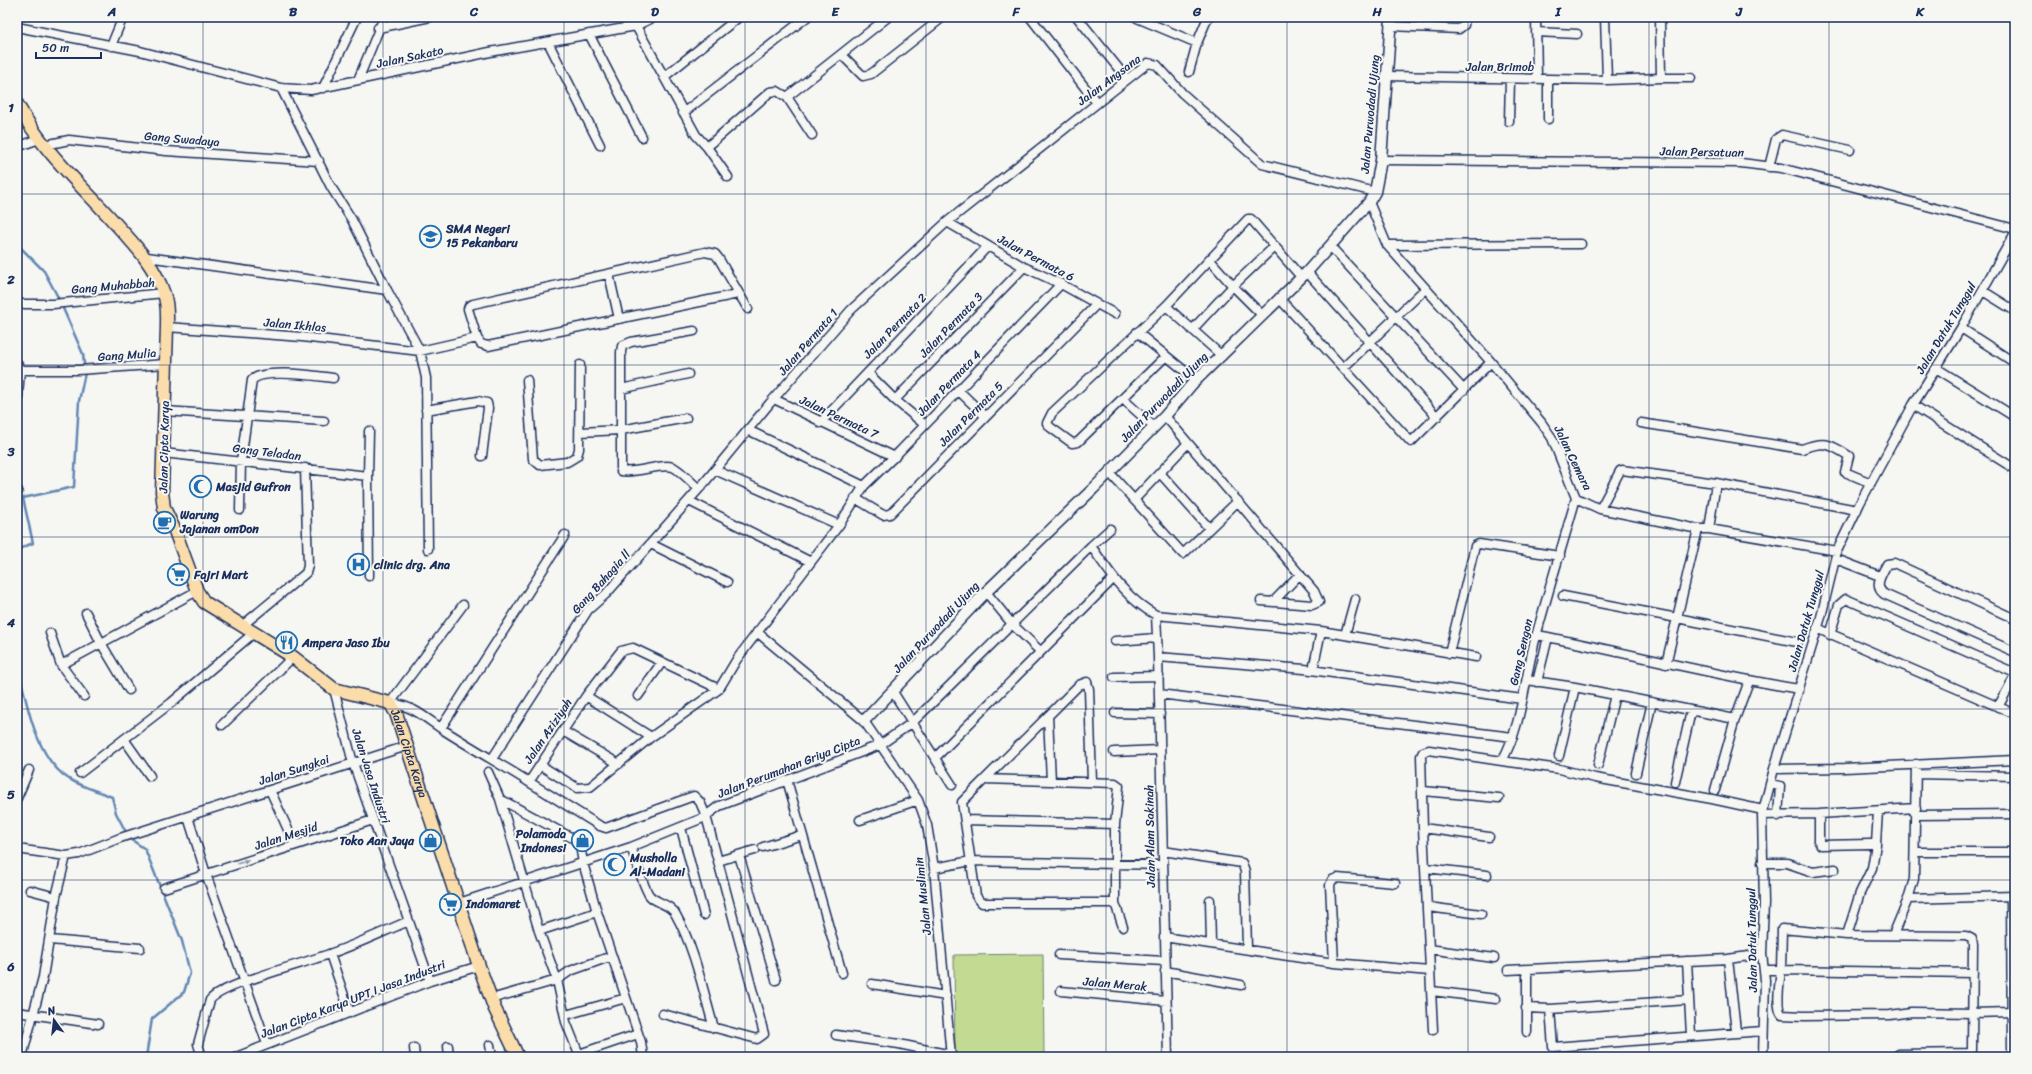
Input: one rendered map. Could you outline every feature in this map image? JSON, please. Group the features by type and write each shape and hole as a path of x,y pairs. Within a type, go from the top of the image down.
{"main road":[{"name":"Jalan Cipta Karya","path":"17,104 42,142 146,257 164,293 167,304 167,327 162,492 164,508 175,531 197,591 204,602 255,632 293,657 334,689 390,703 396,713 479,966 491,998 518,1057"}],"street":[{"path":"111,46 123,17"},
{"path":"323,88 357,17"},
{"path":"358,80 378,28 384,17"},
{"path":"378,28 430,17"},
{"name":"Jalan Sakato","path":"17,27 140,52 281,88 311,90 588,34 636,26 654,17"},
{"path":"664,77 739,17"},
{"path":"683,113 808,17"},
{"path":"787,97 842,55 888,17"},
{"path":"842,55 863,76 871,74 943,17"},
{"path":"1030,17 1097,103"},
{"path":"1077,17 1127,78"},
{"path":"1189,72 1197,43 1208,17"},
{"path":"1391,22 1459,29 1464,25 1465,17"},
{"path":"1536,17 1537,79"},
{"path":"1605,17 1611,80"},
{"path":"1660,17 1661,78"},
{"path":"1137,18 1197,43"},
{"name":"Jalan Purwodadi Ujung","path":"864,721 894,692 986,592 1165,416 1197,381 1304,274 1369,202 1375,192 1381,160 1391,22"},
{"path":"636,26 696,135 707,147 728,177"},
{"path":"1536,32 1577,34"},
{"path":"588,34 642,137"},
{"path":"548,42 600,145"},
{"name":"Jalan Angsana","path":"946,222 1127,78 1148,63 1157,65 1182,92 1262,164 1375,192"},
{"name":"Jalan Brimob","path":"1386,76 1611,80 1691,78"},
{"path":"1509,121 1510,79"},
{"path":"1548,79 1548,118"},
{"path":"281,88 331,187 352,220 420,351 426,378 428,549"},
{"path":"707,147 770,92 777,90 787,97 812,135"},
{"path":"1769,167 1776,139 1782,135 1850,150"},
{"name":"Gang Swadaya","path":"17,147 42,142 69,140 166,151 319,161"},
{"name":"Jalan Persatuan","path":"1381,160 1741,163 1781,168 2015,229"},
{"name":"Jalan Cemara","path":"1369,202 1387,245 1491,362 1541,422 1552,438 1576,498 1600,509 1698,529 1709,529 1836,555 1880,576"},
{"path":"1166,356 1123,399 1075,443 1072,443 1047,423 1052,413 1166,306 1209,259 1250,219 1304,274 1437,417"},
{"name":"Jalan Permata 6","path":"946,222 1024,267 1061,284 1115,314"},
{"name":"Jalan Permata 1","path":"699,489 851,310 946,222"},
{"name":"Jalan Datuk Tunggul","path":"1763,1057 1763,812 1774,769 1817,628 1836,555 1857,510 1913,405 1983,291 2015,233"},
{"path":"1387,245 1581,244"},
{"name":"Jalan Permata 2","path":"820,423 988,246"},
{"path":"1192,330 1233,286 1275,246"},
{"path":"1330,246 1464,390"},
{"path":"738,294 488,346 480,344 468,309 469,306 482,301 710,252 715,254 719,259 748,309"},
{"path":"146,257 387,290"},
{"path":"1209,259 1262,315"},
{"name":"Jalan Permata 3","path":"895,400 1024,267"},
{"path":"609,274 619,319"},
{"name":"Jalan Permata 4","path":"719,689 737,659 839,526 855,498 864,486 895,457 1061,284"},
{"path":"1343,368 1425,289"},
{"path":"1983,291 2015,311"},
{"name":"Gang Muhabbah","path":"17,304 53,304 164,293"},
{"path":"1279,298 1411,442 1491,362"},
{"name":"Jalan Permata 5","path":"855,498 883,515 890,514 1097,304"},
{"path":"1166,306 1222,356"},
{"name":"Jalan Ikhlas","path":"167,327 302,337 420,351 477,338"},
{"path":"1961,328 2015,363"},
{"path":"694,331 624,344 620,352 621,471 631,473 660,467 673,467 699,489"},
{"path":"1137,332 1197,381"},
{"name":"Gang Mulia","path":"18,366 78,370 166,364"},
{"path":"527,380 532,455 534,462 540,465 573,460 578,456 580,432 580,365"},
{"path":"18,366 18,408"},
{"path":"1936,368 2015,417"},
{"path":"868,373 895,400 925,425"},
{"path":"240,510 241,461 252,380 260,375 301,374 333,378"},
{"path":"621,389 688,374"},
{"path":"958,390 985,416"},
{"name":"Jalan Permata 7","path":"774,399 820,423 895,457"},
{"path":"1123,399 1154,427"},
{"path":"426,410 478,401 487,403 488,408 482,456"},
{"path":"1913,405 2015,469"},
{"path":"164,411 324,421"},
{"path":"1165,416 1300,574 1318,598 1319,602 1317,604 1261,601"},
{"path":"580,432 621,430 686,418"},
{"path":"1641,423 1802,449 1817,443 1832,446 1849,456 1845,472 1871,483"},
{"path":"748,430 864,486"},
{"path":"369,431 369,576"},
{"path":"1134,500 1188,443"},
{"name":"Gang Teladan","path":"164,453 368,476"},
{"path":"243,625 306,573 308,566 305,468"},
{"path":"715,470 839,526"},
{"path":"1600,509 1620,471 1622,470 1716,483 1857,510"},
{"path":"1109,472 1183,554 1238,501"},
{"path":"1160,473 1209,528"},
{"path":"1709,529 1716,483"},
{"name":"Gang Bahagia ll","path":"492,759 588,610 606,594 699,489"},
{"name":"Gang Sengon","path":"1502,761 1513,737 1537,635 1576,498"},
{"path":"689,501 811,562"},
{"name":"Jalan Perumahan Griya Cipta","path":"459,903 631,847 681,828 706,816 719,806 880,745 913,722 1110,529"},
{"path":"1666,664 1698,529"},
{"path":"442,728 565,536"},
{"path":"651,544 726,582"},
{"path":"1449,653 1475,546 1479,544 1560,556"},
{"path":"1091,546 1125,593 1145,609 1156,615 1321,631 1476,657"},
{"path":"2015,618 1894,562 1887,564 1878,583 1884,594 2015,652"},
{"path":"1273,602 1300,574"},
{"path":"935,758 1114,578"},
{"path":"61,665 197,591"},
{"path":"986,592 1012,624 1040,651"},
{"path":"1563,596 1797,642"},
{"path":"1345,635 1355,599"},
{"path":"1830,635 1840,605 1846,599 2015,675 1998,707"},
{"path":"390,703 463,605"},
{"path":"86,613 101,643 129,690"},
{"name":"Jalan Alam Sakinah","path":"1156,615 1160,714 1164,961 1168,1057"},
{"path":"1817,628 1830,635 2015,714"},
{"path":"1313,670 1321,631"},
{"path":"80,773 171,703 255,632"},
{"path":"757,632 864,721 880,745"},
{"path":"50,633 61,665 84,696"},
{"path":"1537,635 1666,664 1749,681 1799,689"},
{"path":"1537,682 1548,637"},
{"path":"1115,640 1157,638"},
{"name":"Jalan Aziziyah","path":"390,703 403,705 417,711 529,782 586,696 621,652 628,648 632,648 719,689"},
{"path":"1158,656 1313,670 1522,699"},
{"path":"222,725 293,657"},
{"path":"638,696 662,662"},
{"path":"1114,678 1159,676"},
{"path":"1527,680 1575,687 1735,719"},
{"path":"1715,790 1735,719 1749,681"},
{"path":"1092,782 1088,682 1079,685 962,802 976,896 982,903 1115,903"},
{"path":"1559,756 1575,687"},
{"name":"Jalan Jasa Industri","path":"334,689 353,763 430,981"},
{"path":"540,765 577,788 584,789 590,787 651,737 719,689"},
{"path":"894,692 952,785"},
{"path":"1159,694 1513,737"},
{"path":"1598,765 1615,695"},
{"path":"586,696 651,737"},
{"path":"1636,773 1652,702"},
{"path":"1674,782 1691,711"},
{"path":"1115,713 1160,714"},
{"path":"1048,716 1051,781"},
{"path":"563,731 619,764"},
{"path":"124,739 150,776"},
{"name":"Jalan Muslimin","path":"880,745 918,800 926,825 934,868 951,1056"},
{"name":"Jalan Sungkai","path":"66,856 79,854 120,838 407,746"},
{"path":"1114,752 1160,750"},
{"path":"1433,1030 1423,828 1421,756 1423,752 1429,750 1559,769 1595,778 1712,799 1778,816 1878,811 2015,814"},
{"path":"1774,769 1845,768 2015,760"},
{"path":"1893,935 1908,899 1914,879 1916,764"},
{"path":"17,798 29,770"},
{"path":"488,772 500,799 540,931 557,980 566,1015 566,1022 580,1056 638,1034"},
{"path":"1916,774 2015,776"},
{"path":"985,779 1115,782 1119,786 1115,824 1115,903 1123,927"},
{"path":"787,780 842,973"},
{"path":"529,782 600,826 606,828 694,796 700,802 706,816 764,1034 757,1039 663,1014"},
{"path":"1770,784 1780,786 1778,816"},
{"path":"270,790 295,845"},
{"path":"1423,791 1499,798"},
{"path":"500,799 576,840 580,845 583,863 597,912 638,1034 643,1057"},
{"path":"860,820 918,800"},
{"path":"1847,935 1860,893 1872,868 1876,844 1878,811"},
{"path":"1819,814 1819,842 1821,845 1876,844"},
{"path":"188,816 206,874 266,1044"},
{"name":"Jalan Mesjid","path":"164,888 373,820"},
{"path":"965,820 1115,824"},
{"path":"681,828 704,915"},
{"path":"1423,828 1489,837"},
{"path":"718,861 802,835"},
{"path":"631,847 648,894 656,900 670,906 676,913 685,934 714,1028"},
{"path":"17,848 66,856 56,897 50,940 34,1014 22,1057"},
{"path":"1163,851 1242,863 1245,872 1247,949"},
{"path":"1915,852 2015,852"},
{"path":"739,855 776,980"},
{"path":"934,868 970,861 1163,865"},
{"path":"1762,863 1787,863 1813,872 1835,869"},
{"path":"1426,868 1487,875"},
{"path":"1334,963 1330,885 1332,880 1337,878 1395,883"},
{"path":"30,890 56,897"},
{"path":"1908,899 2013,896 2011,1012 2012,1057"},
{"path":"1210,900 1211,944"},
{"path":"1428,907 1481,914"},
{"path":"540,931 597,912"},
{"path":"202,1057 198,1044 210,1000 214,995 245,982 330,954 409,921"},
{"path":"1895,1057 1899,1054 1970,1053 1972,1050 1973,1013 1973,944 1972,939 1966,936 1847,935 1782,929 1778,1005 1782,1015 1890,1015 1912,1012 1973,1013 2011,1012"},
{"path":"1164,937 1334,963 1430,971"},
{"path":"50,940 140,948"},
{"path":"1429,949 1494,958"},
{"path":"330,954 350,1013"},
{"path":"1508,970 1687,961 1762,954"},
{"path":"1059,955 1164,961"},
{"path":"491,998 557,980 570,971 612,956"},
{"path":"1728,958 1736,1032"},
{"path":"1687,961 1691,1035"},
{"name":"Jalan Cipta Karya UPT I Jasa Industri","path":"236,1057 430,981 479,966"},
{"path":"1527,970 1527,1032"},
{"path":"1764,970 1973,973"},
{"path":"1165,971 1241,984"},
{"path":"872,984 946,996"},
{"name":"Jalan Merak","path":"1061,991 1166,1001"},
{"path":"1432,991 1496,999"},
{"path":"566,1015 626,998"},
{"path":"1526,1008 1689,1000"},
{"path":"1550,1008 1553,1047 1691,1035 1763,1031"},
{"path":"17,1012 98,1024"},
{"path":"836,1036 899,1044 951,1056"},
{"path":"448,1046 449,1057"},
{"path":"490,1046 492,1057"},
{"path":"414,1048 415,1057"}],"green space":[{"path":"1043,954 1044,1057 955,1057 954,955"}],"waterway":[{"path":"17,244 44,271 60,301"},
{"path":"17,550 33,543 23,498 74,487 79,401 85,373 83,354 62,306"},
{"path":"17,662 33,726 47,757 57,769 69,779 85,787 112,797 116,813 127,834"},
{"path":"129,838 145,849 182,941 190,973 184,992 152,1019 146,1057"}],"place":[{"name":"SMA Negeri 15 Pekanbaru","path":"431,236"},
{"name":"Masjid Gufron","path":"200,487"},
{"name":"Warung Jajanan omDon","path":"165,522"},
{"name":"clinic drg. Ana","path":"358,565"},
{"name":"Fajri Mart","path":"179,575"},
{"name":"Ampera Jaso Ibu","path":"286,643"},
{"name":"Toko Aan Jaya","path":"430,841"},
{"name":"Polamoda Indonesi","path":"582,841"},
{"name":"Musholla Al-Madani","path":"615,865"},
{"name":"Indomaret","path":"451,904"}]}
